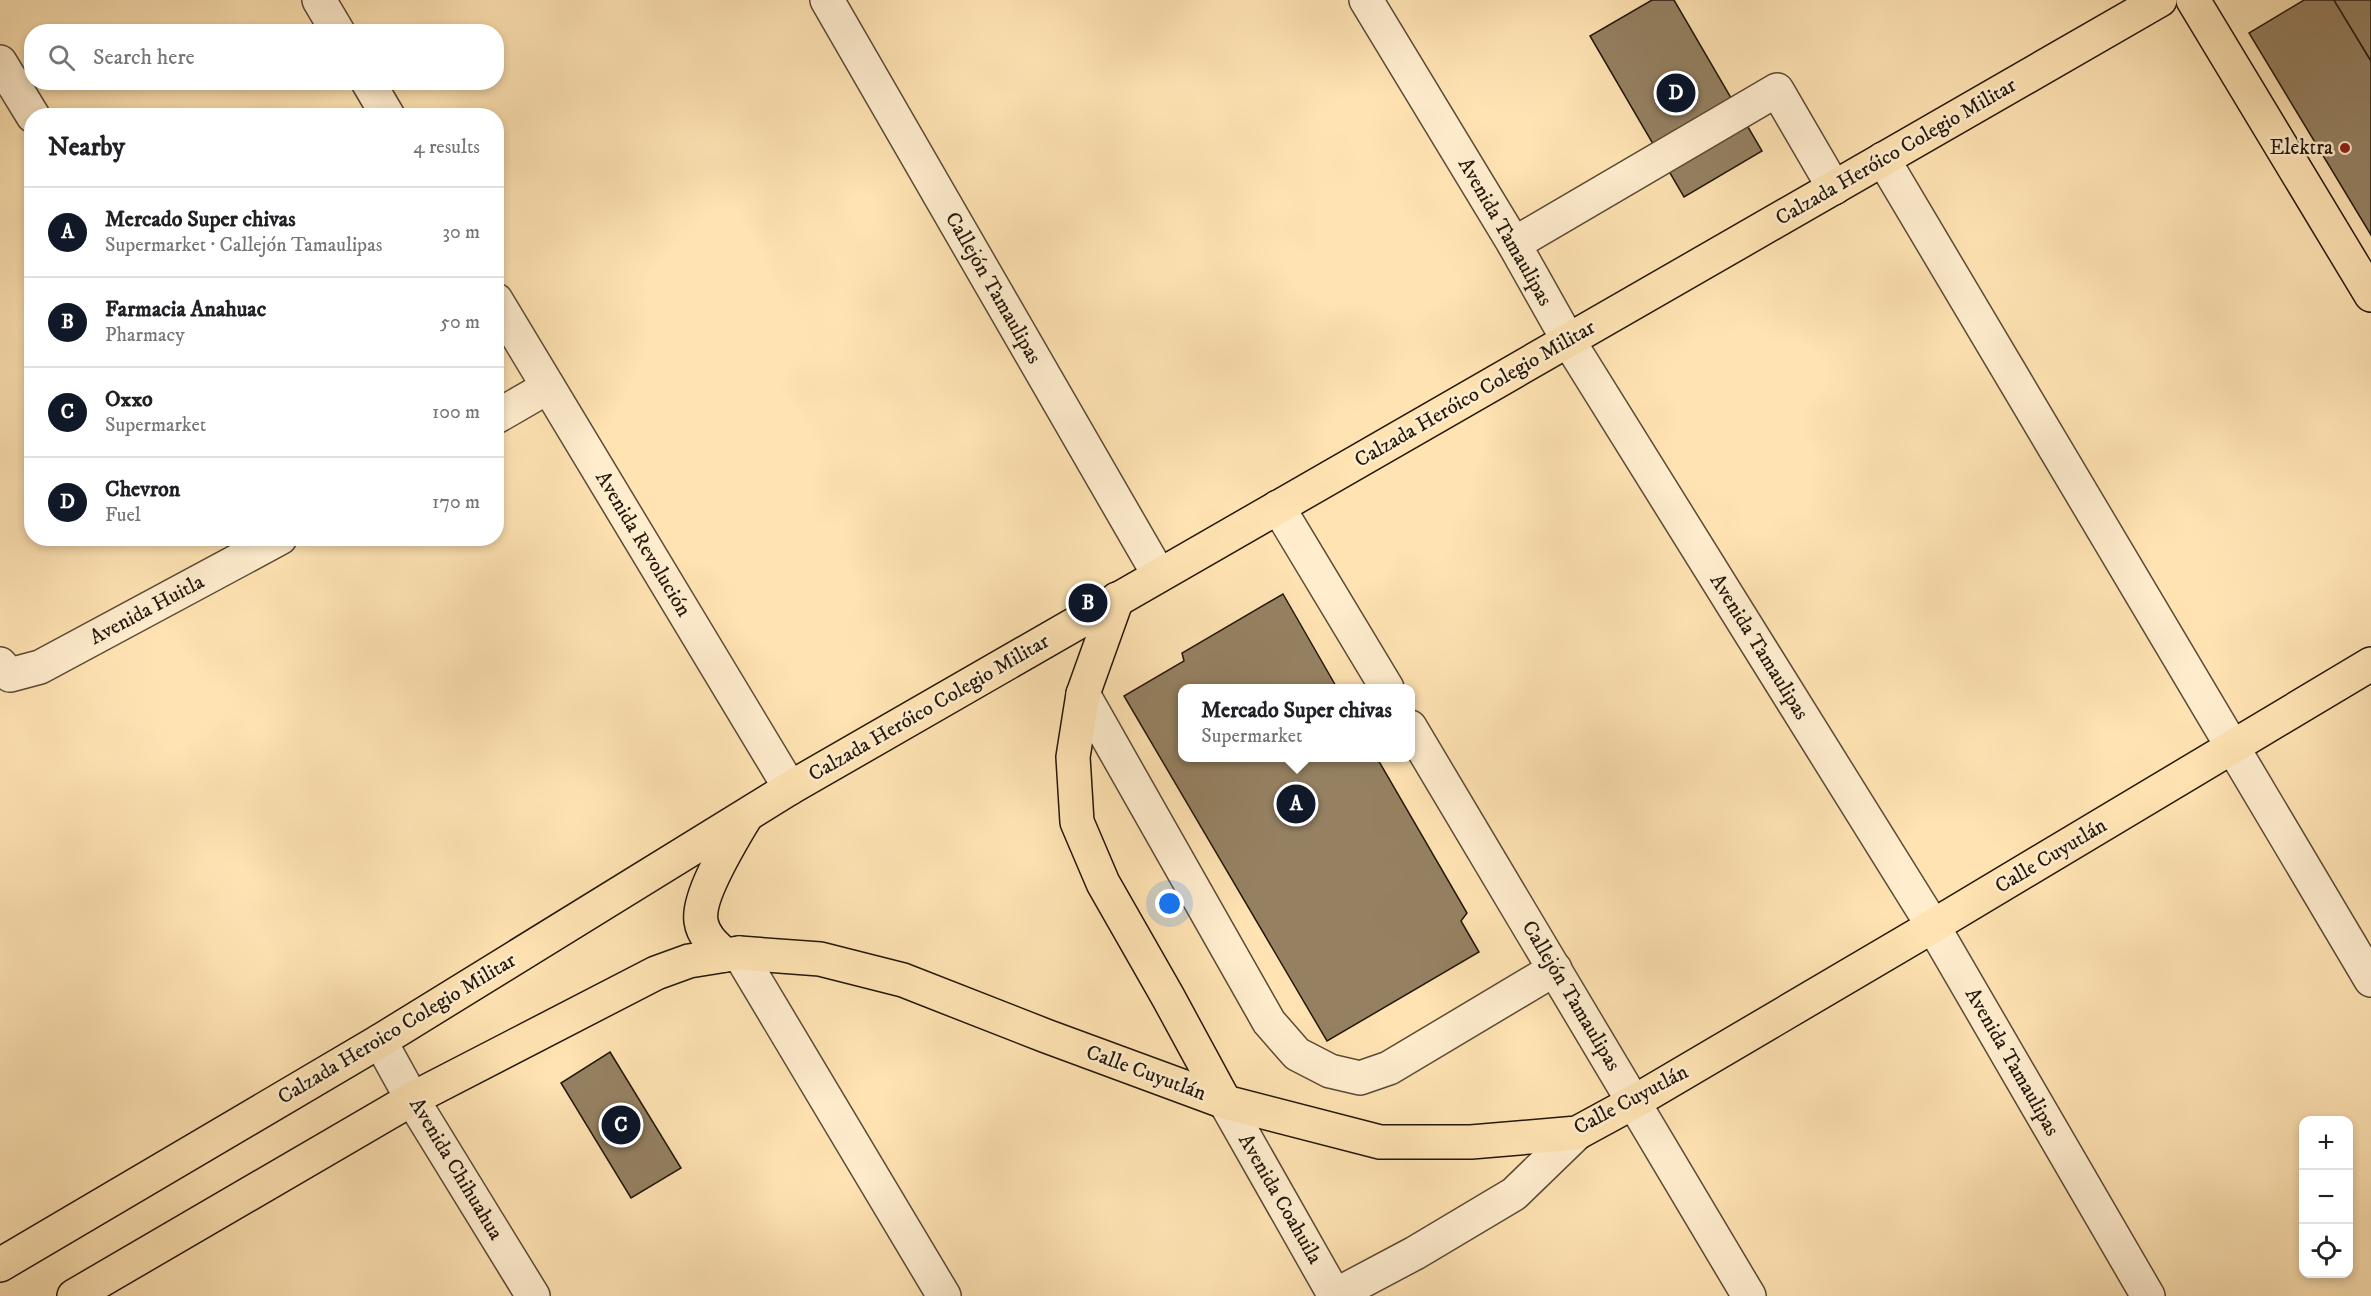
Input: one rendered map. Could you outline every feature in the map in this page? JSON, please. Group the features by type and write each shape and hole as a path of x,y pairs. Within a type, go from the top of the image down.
{"main road":[{"name":"Calzada Heróico Colegio Militar","path":"790,788 2160,0"},
{"path":"2193,0 2371,295"},
{"path":"1117,599 1083,694 1073,757 1077,822 1103,883 1225,1101"},
{"name":"Calle Cuyutlán","path":"732,954 820,959 903,980 1046,1036 1225,1101 1380,1142 1471,1142 1577,1133 1634,1102 1933,926 2371,664"},
{"name":"Calzada Heroico Colegio Militar","path":"0,1265 380,1041 790,788"},
{"path":"732,954 709,941 701,921 704,901 727,848 748,814"},
{"path":"74,1296 412,1098 656,973 689,961 732,954"}],"street":[{"path":"319,0 333,24"},
{"name":"Callejón Tamaulipas","path":"827,0 1160,575"},
{"name":"Avenida Tamaulipas","path":"1366,0 1514,244 1568,340 1933,926 2148,1296"},
{"path":"0,62 28,108"},
{"path":"373,90 383,108"},
{"path":"1514,244 1777,90 1834,188"},
{"path":"1883,159 2371,980"},
{"name":"Avenida Revolución","path":"504,313 790,788"},
{"path":"504,412 548,387"},
{"path":"1278,507 1385,684"},
{"name":"Avenida Huitla","path":"5,670 40,667 265,546"},
{"path":"1083,694 1269,1022 1298,1054 1330,1071 1360,1077 1389,1068 1555,969"},
{"name":"Callejón Tamaulipas","path":"1415,735 1749,1296"},
{"path":"732,954 944,1296"},
{"name":"Avenida Chihuahua","path":"380,1041 412,1098 534,1296"},
{"name":"Avenida Coahuila","path":"1225,1101 1335,1296"},
{"path":"1335,1296 1415,1253 1514,1194 1577,1133"}],"building":[{"path":"1652,0 1674,0 1762,151 1684,197 1590,36"},
{"name":"Elektra","path":"2304,0 2334,0 2371,61 2371,235 2249,33"},
{"path":"2334,0 2371,0 2371,61"},
{"path":"1283,594 1335,684 1178,684 1178,762 1379,762 1467,913 1461,921 1479,952 1327,1041 1124,696 1184,661 1182,653"},
{"path":"610,1052 681,1168 631,1198 561,1083"}],"place":[{"name":"Chevron","path":"1676,93"},
{"name":"Elektra","path":"2345,148"},
{"name":"Farmacia Anahuac","path":"1088,603"},
{"name":"Mercado Super chivas","path":"1296,804"},
{"name":"Oxxo","path":"621,1125"}]}
